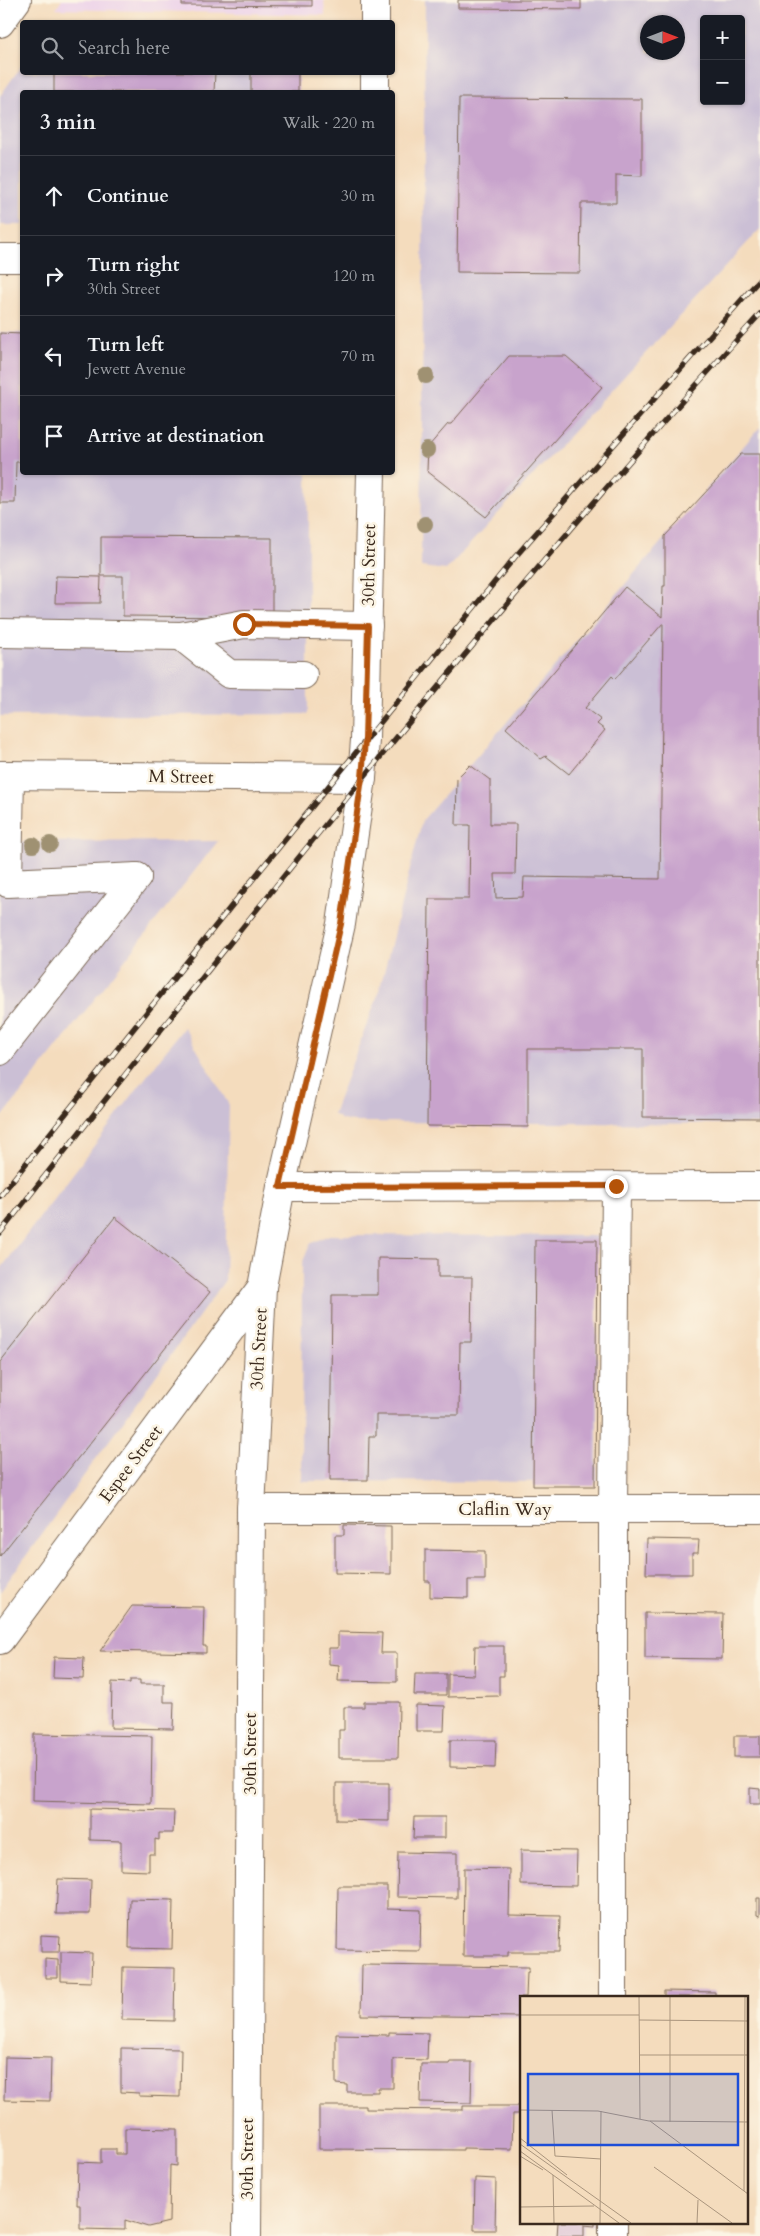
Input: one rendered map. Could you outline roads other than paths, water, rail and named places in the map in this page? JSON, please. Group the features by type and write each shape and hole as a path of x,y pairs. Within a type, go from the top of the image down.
{"main road":[{"path":"0,23 17,0"},
{"path":"375,0 375,20"},
{"path":"375,75 375,90"},
{"path":"0,258 20,258"},
{"name":"30th Street","path":"247,2236 251,1509 262,1287 280,1187 341,924 362,778 365,740 371,475"},
{"path":"0,633 181,636 244,624 368,626"},
{"path":"181,636 230,674 303,675"},
{"path":"0,1050 136,877 4,883 5,775"},
{"name":"M Street","path":"5,775 362,778"},
{"path":"613,1996 613,1509 616,1186"},
{"path":"280,1187 760,1186"},
{"name":"Espee Street","path":"0,1640 262,1287"},
{"name":"Claflin Way","path":"251,1509 760,1509"}],"railway":[{"path":"0,1196 249,884 515,557 760,279"},
{"path":"0,1233 278,883 467,652 563,538 760,314"}]}
